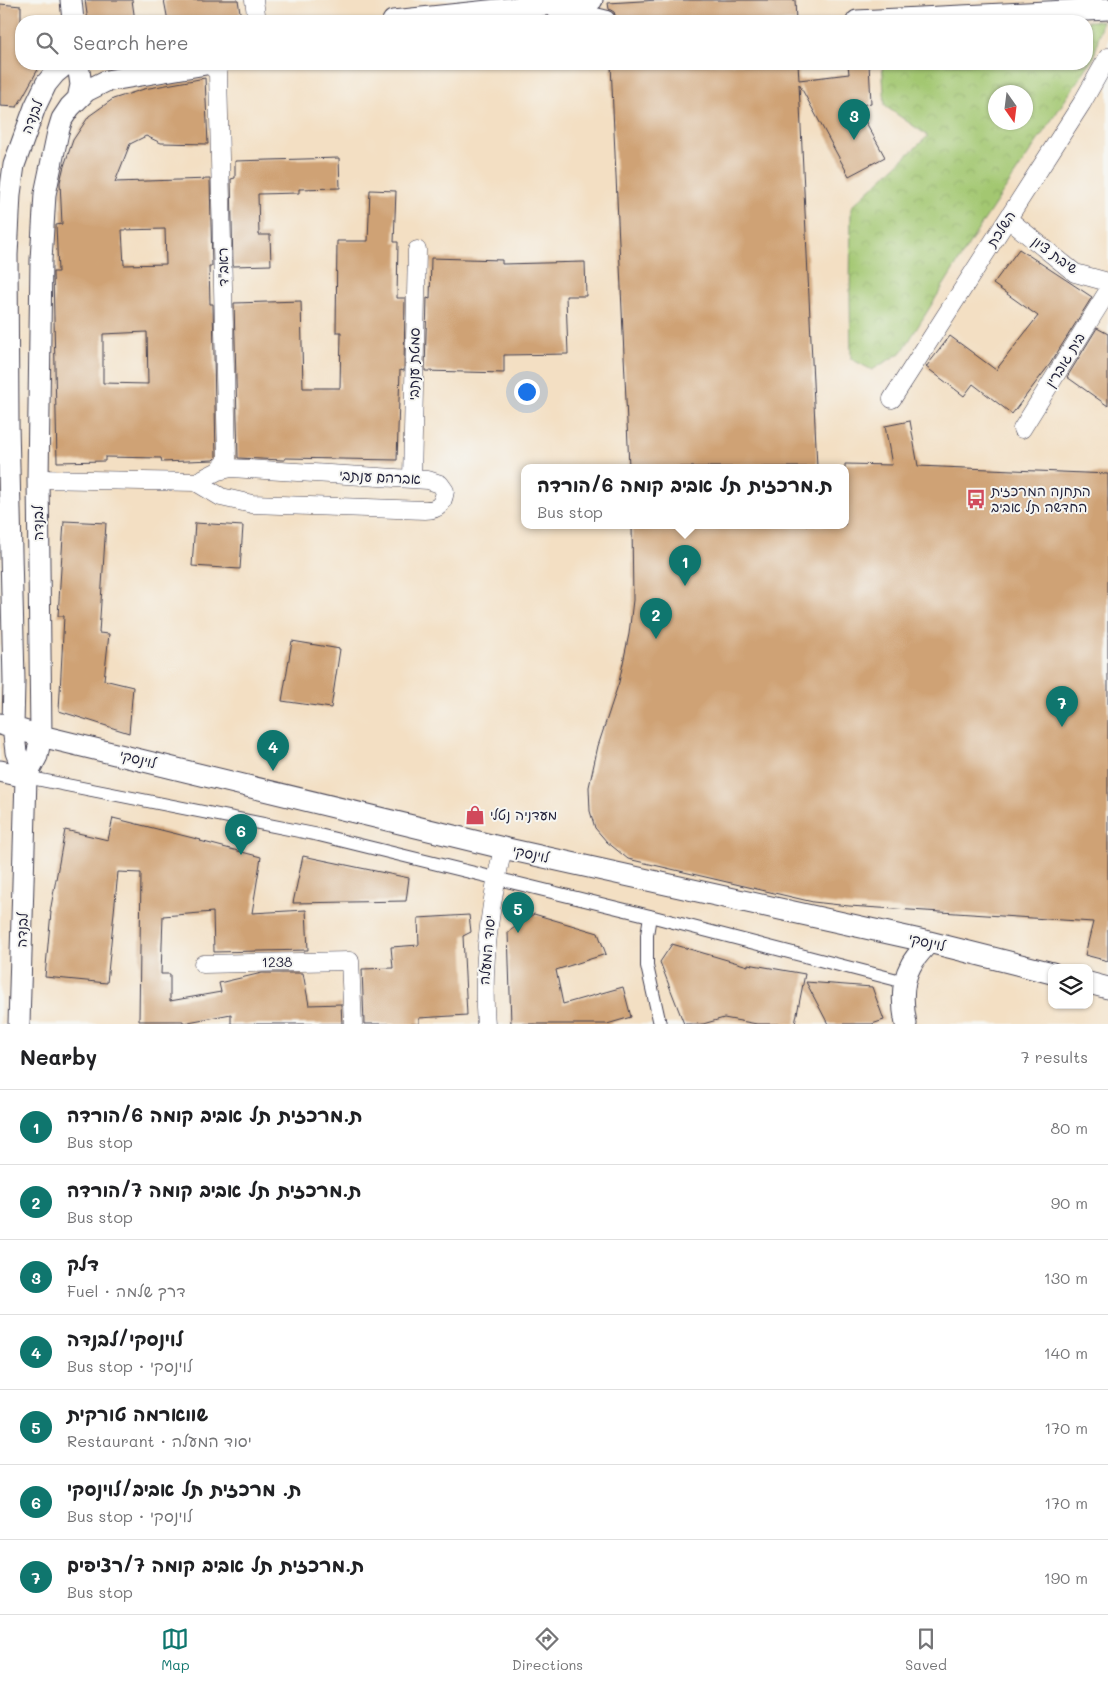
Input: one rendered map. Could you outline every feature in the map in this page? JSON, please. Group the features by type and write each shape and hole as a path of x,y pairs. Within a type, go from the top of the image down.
{"street":[{"path":"70,0 72,15"},
{"path":"254,0 257,15"},
{"path":"448,15 592,0"},
{"path":"540,5 581,15"},
{"path":"982,15 1108,9"},
{"name":"השלכת","path":"892,399 1082,103 1108,57"},
{"name":"לבנדה","path":"19,1024 26,777 6,726 14,681 4,461 4,424 8,366 10,194 14,165 26,131 46,84 58,70"},
{"path":"78,99 81,85 79,70"},
{"name":"לבנדה","path":"26,777 38,756 41,736 38,479 41,269 45,194 62,119 78,99 90,88 106,81 171,70"},
{"name":"ראב\"ד","path":"217,70 227,449 226,462 218,471"},
{"name":"שיבת ציון","path":"1008,219 1075,273 1108,282"},
{"name":"סמטת ענתבי","path":"412,479 417,250"},
{"name":"בית גוברין","path":"1022,429 1108,291"},
{"path":"0,385 8,366"},
{"path":"4,424 14,427 22,437 38,479"},
{"path":"4,461 38,479"},
{"name":"אברהם ענתבי","path":"38,479 196,482 218,471 231,468 428,480 440,484 445,491 444,501 440,507 433,510 252,504 221,497 196,482"},
{"path":"0,702 14,681"},
{"name":"לוינסקי","path":"6,726 504,848 928,942 1048,972"},
{"path":"0,771 319,835 650,916 905,982"},
{"name":"יסוד המעלה","path":"486,1024 484,992 491,913 496,879 504,848"},
{"path":"650,916 647,935 647,966 660,1024"},
{"path":"906,1024 904,1004 905,982 911,964 928,942"},
{"name":"1238","path":"203,964 350,961 353,1024"},
{"path":"1093,984 1108,988"}],"green space":[{"path":"1093,21 1102,21 1094,57 1093,58"},
{"path":"882,70 1085,70 983,222 902,352 872,370 851,359 851,207 928,136 885,106"}],"building":[{"path":"85,0 132,0 134,15 87,15"},
{"path":"164,0 238,0 240,15 167,15"},
{"path":"658,0 795,0 796,15 615,15 609,9 608,3"},
{"path":"0,4 21,6 21,15 15,15 15,70 38,70 17,107 0,106"},
{"path":"611,70 798,70 799,80 849,74 849,70 869,70 871,103 857,106 885,157 849,176 799,84 817,464 629,464"},
{"path":"205,78 208,144 161,143 146,136 130,144 115,182 210,179 212,266 209,266 210,304 213,304 216,457 213,460 162,462 161,458 105,457 105,461 57,462 53,272 58,272 56,225 62,224 60,182 73,140 89,116 113,99 144,89","holes":["165,229 166,264 124,265 122,230","147,332 148,384 103,383 103,334"]},
{"path":"339,158 340,188 299,189 299,193 258,194 259,235 270,235 271,265 233,266 231,179 235,178 235,161"},
{"path":"370,190 396,191 394,242 398,242 397,298 405,298 404,371 400,370 397,460 238,458 234,303 301,301 303,388 340,388 341,332 336,332 337,241 368,241"},
{"path":"1019,249 1092,297 1050,364 1012,414 973,384 964,396 926,367 950,336 996,370 1038,316 993,284"},
{"path":"431,258 502,260 502,264 585,262 586,296 566,296 568,354 504,355 504,373 425,371 427,298 430,299"},
{"path":"1097,328 1108,334 1108,406 1067,377"},
{"name":"התחנה המרכזית החדשה תל אביב","path":"910,421 918,466 1108,474 1108,961 1085,955 1093,922 813,902 628,859 607,842 595,828 590,811 589,787 598,746 619,682 629,634 633,600 632,529 849,529 849,464 892,465 885,426"},
{"path":"64,521 106,523 99,633 109,634 104,680 133,687 129,733 59,711 64,616 58,616"},
{"path":"195,523 243,526 240,569 192,566"},
{"path":"292,641 340,649 331,708 282,701"},
{"path":"113,818 261,857 252,913 306,910 308,950 214,952 213,912 163,916 161,974 170,974 170,1001 221,992 219,983 262,973 303,973 309,1005 341,1004 342,1024 231,1024 231,1014 183,1023 183,1021 139,1021 141,873 118,872 107,983 45,977 50,912 65,830 108,840"},
{"path":"303,856 409,878 406,901 293,903"},
{"path":"534,914 598,933 606,954 556,970 563,1004 623,987 631,1017 607,1024 511,1024 508,932"},
{"path":"469,915 471,932 463,936 467,1015 419,1018 419,1024 364,1024 362,969 393,968 391,947 419,945 418,918"},
{"path":"672,944 748,966 748,964 805,974 795,1024 757,1024 724,1018 703,1024 684,1024 660,962"},
{"path":"806,982 872,987 884,1020 872,1024 828,1024"}],"place":[{"name":"דלק","path":"854,140"},
{"name":"התחנה המרכזית החדשה תל אביב","path":"976,499"},
{"name":"ת.מרכזית תל אביב קומה 6/הורדה","path":"685,586"},
{"name":"ת.מרכזית תל אביב קומה 7/הורדה","path":"656,639"},
{"name":"ת.מרכזית תל אביב קומה 7/רציפים","path":"1062,727"},
{"name":"לוינסקי/לבנדה","path":"273,771"},
{"name":"מעדניה נטלי","path":"475,815"},
{"name":"ת. מרכזית תל אביב/לוינסקי","path":"241,855"},
{"name":"שווארמה טורקית","path":"518,933"}]}
